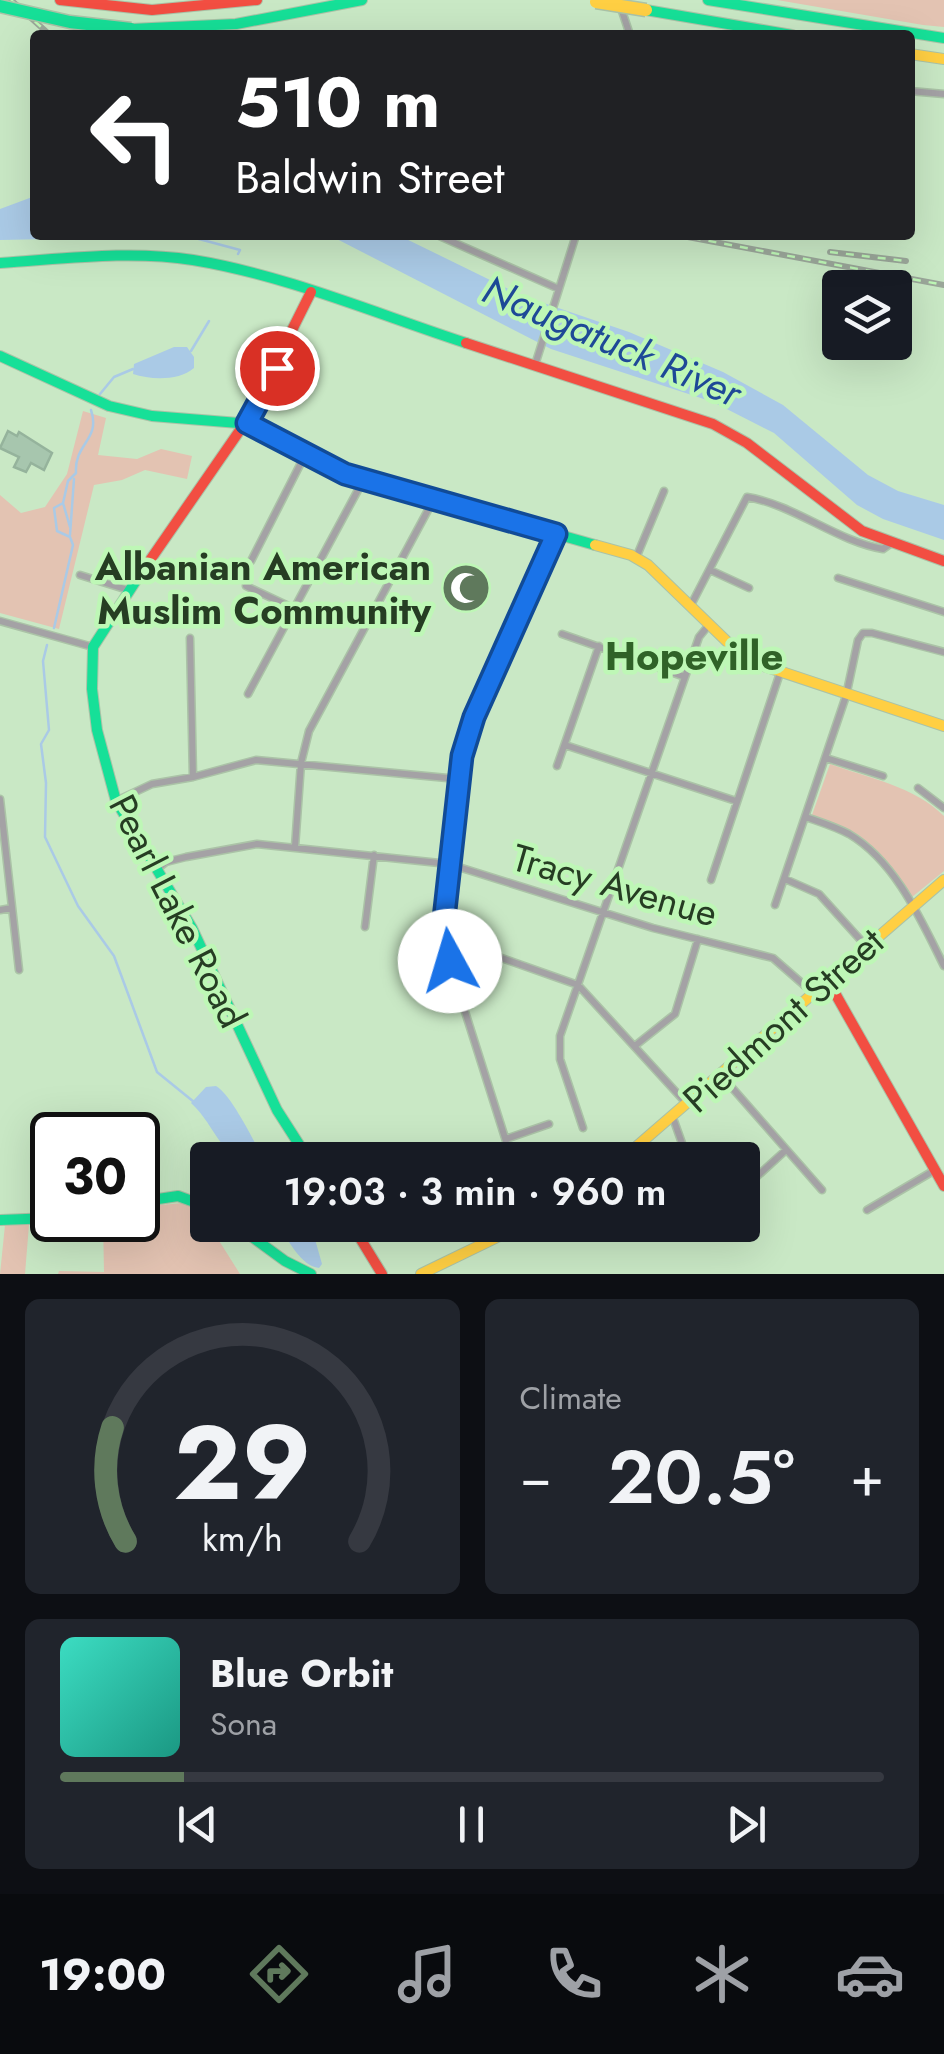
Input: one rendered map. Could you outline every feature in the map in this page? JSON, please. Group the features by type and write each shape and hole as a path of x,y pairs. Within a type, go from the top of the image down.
{"main road":[{"path":"60,0 172,10 257,0"},
{"path":"0,6 60,20 132,29 236,24 362,0"},
{"path":"708,0 894,30"},
{"path":"591,1 763,30"},
{"path":"915,33 944,38"},
{"path":"915,55 944,59"},
{"path":"0,263 118,253 169,254 228,266 311,292 690,415 732,433 856,527 890,544 944,562"},
{"path":"93,646 128,590 247,423 297,329 311,292"},
{"path":"0,356 118,409 152,416 247,423 304,455 364,480 636,558 664,575 742,658 780,674 944,726"},
{"name":"Pearl Lake Road","path":"93,646 92,689 97,730 116,801 192,928 277,1110 297,1142"},
{"name":"Piedmont Street","path":"643,1142 944,880"},
{"path":"827,978 944,1186"},
{"path":"160,1199 178,1196 190,1200"},
{"path":"0,1220 30,1219"},
{"path":"259,1242 311,1274"},
{"path":"362,1242 382,1274"},
{"path":"421,1274 487,1242"}],"street":[{"path":"619,0 628,30"},
{"path":"915,91 944,94"},
{"path":"449,240 559,289"},
{"path":"535,366 574,240"},
{"path":"250,561 304,455"},
{"path":"248,694 364,480"},
{"path":"636,558 664,491"},
{"path":"691,606 748,497 820,522 866,545 883,549 890,544"},
{"path":"295,847 301,763 316,717 434,499"},
{"path":"507,1142 445,943 449,864 458,779 474,717 556,534"},
{"path":"710,570 749,588"},
{"path":"80,575 128,590"},
{"path":"838,578 944,612"},
{"path":"246,586 294,609"},
{"path":"0,620 93,646"},
{"path":"583,1128 558,1047 685,677 708,625"},
{"path":"774,905 826,758 863,633 944,652"},
{"path":"562,634 685,677"},
{"path":"190,638 193,778"},
{"path":"556,766 599,646"},
{"path":"712,880 780,674"},
{"path":"566,745 736,800"},
{"path":"826,758 883,776"},
{"path":"116,801 152,784 193,778 256,760 458,779"},
{"path":"918,788 944,808"},
{"path":"0,799 18,970"},
{"path":"806,817 861,842 914,904 944,966"},
{"name":"Tracy Avenue","path":"155,871 166,862 239,847 295,847 449,864 604,913 773,958 812,992"},
{"path":"366,928 374,855"},
{"path":"784,880 819,894 866,946"},
{"path":"0,910 12,908"},
{"path":"636,1045 675,1014 698,939"},
{"path":"493,955 578,985 688,1105"},
{"path":"720,1074 822,1190"},
{"path":"673,1118 682,1142"},
{"path":"506,1139 549,1124"},
{"path":"760,1174 786,1150"},
{"path":"868,1210 935,1170"}],"shaded area":[{"path":"777,0 944,0 944,27 923,25"},
{"path":"83,411 106,418 98,455 137,459 161,449 192,456 187,479 145,470 122,480 94,485 59,629 0,613 0,495 21,513 45,507 67,474"},
{"path":"830,764 905,790 944,816 944,871 912,897 859,835 812,815"},
{"path":"183,1203 190,1206 190,1242 220,1242 240,1274 58,1274 104,1272 103,1242 160,1242 160,1205"},
{"path":"5,1225 29,1225 25,1274 0,1274"}],"water":[{"path":"30,198 30,239 0,240 0,209"},
{"name":"Naugatuck River","path":"339,240 408,240 523,296 629,332 723,372 783,405 868,475 898,491 944,505 944,540 883,519 857,505 774,433 713,402 551,349"},
{"path":"174,347 187,347 194,357 194,368 165,378 133,374 134,364"},
{"path":"216,1086 222,1091 254,1142 220,1142 191,1103 206,1087"},
{"path":"289,1242 316,1242 322,1264 319,1268 313,1266"}],"building":[{"path":"8,431 17,436 19,432 52,453 44,470 31,463 26,472 14,467 19,457 0,448"}],"waterway":[{"path":"203,240 240,250 238,254"},
{"path":"191,351 209,321"},
{"path":"100,394 114,377 133,369"},
{"path":"54,628 73,545 70,537 57,531 54,508 63,503 68,481 76,473 79,455 93,428 91,410"},
{"path":"70,535 74,479"},
{"path":"63,503 70,527"},
{"path":"47,645 43,661 49,730 41,744 46,783 45,837 78,906 114,956 157,1072 194,1102"}],"railway":[{"path":"11,0 44,30"},
{"path":"704,240 944,285"},
{"path":"830,252 906,261"}],"traffic: fast":[{"path":"131,29 236,24 362,0"},
{"path":"708,0 894,30"},
{"path":"0,6 70,22 131,29"},
{"path":"646,10 763,30"},
{"path":"915,33 944,38"},
{"path":"0,263 121,256 193,260 296,285 466,343"},
{"path":"0,356 109,406 152,416 251,424 345,474 595,545"},
{"path":"137,579 93,647 92,689 97,730 116,801 192,928 277,1110 297,1142"},
{"path":"160,1199 178,1196 190,1200"},
{"path":"0,1220 30,1219"},
{"path":"259,1242 311,1274"}],"traffic: slow":[{"path":"596,2 646,10"},
{"path":"915,55 944,59"},
{"path":"595,545 631,555 648,565 746,660 944,726"},
{"path":"642,1142 944,880"},
{"path":"421,1274 487,1242"}],"traffic: jam":[{"path":"60,0 152,10 257,0"},
{"path":"137,579 247,420 311,292"},
{"path":"466,343 713,424 747,443 862,531 944,561"},
{"path":"827,979 944,1186"},
{"path":"362,1242 382,1274"}],"place":[{"name":"Albanian American Muslim Community","path":"466,588"}],"district":[{"name":"Hopeville","path":"694,656"}],"route":[{"path":"277,368 247,423 345,474 556,534 474,717 462,756 443,928 450,961"}]}
